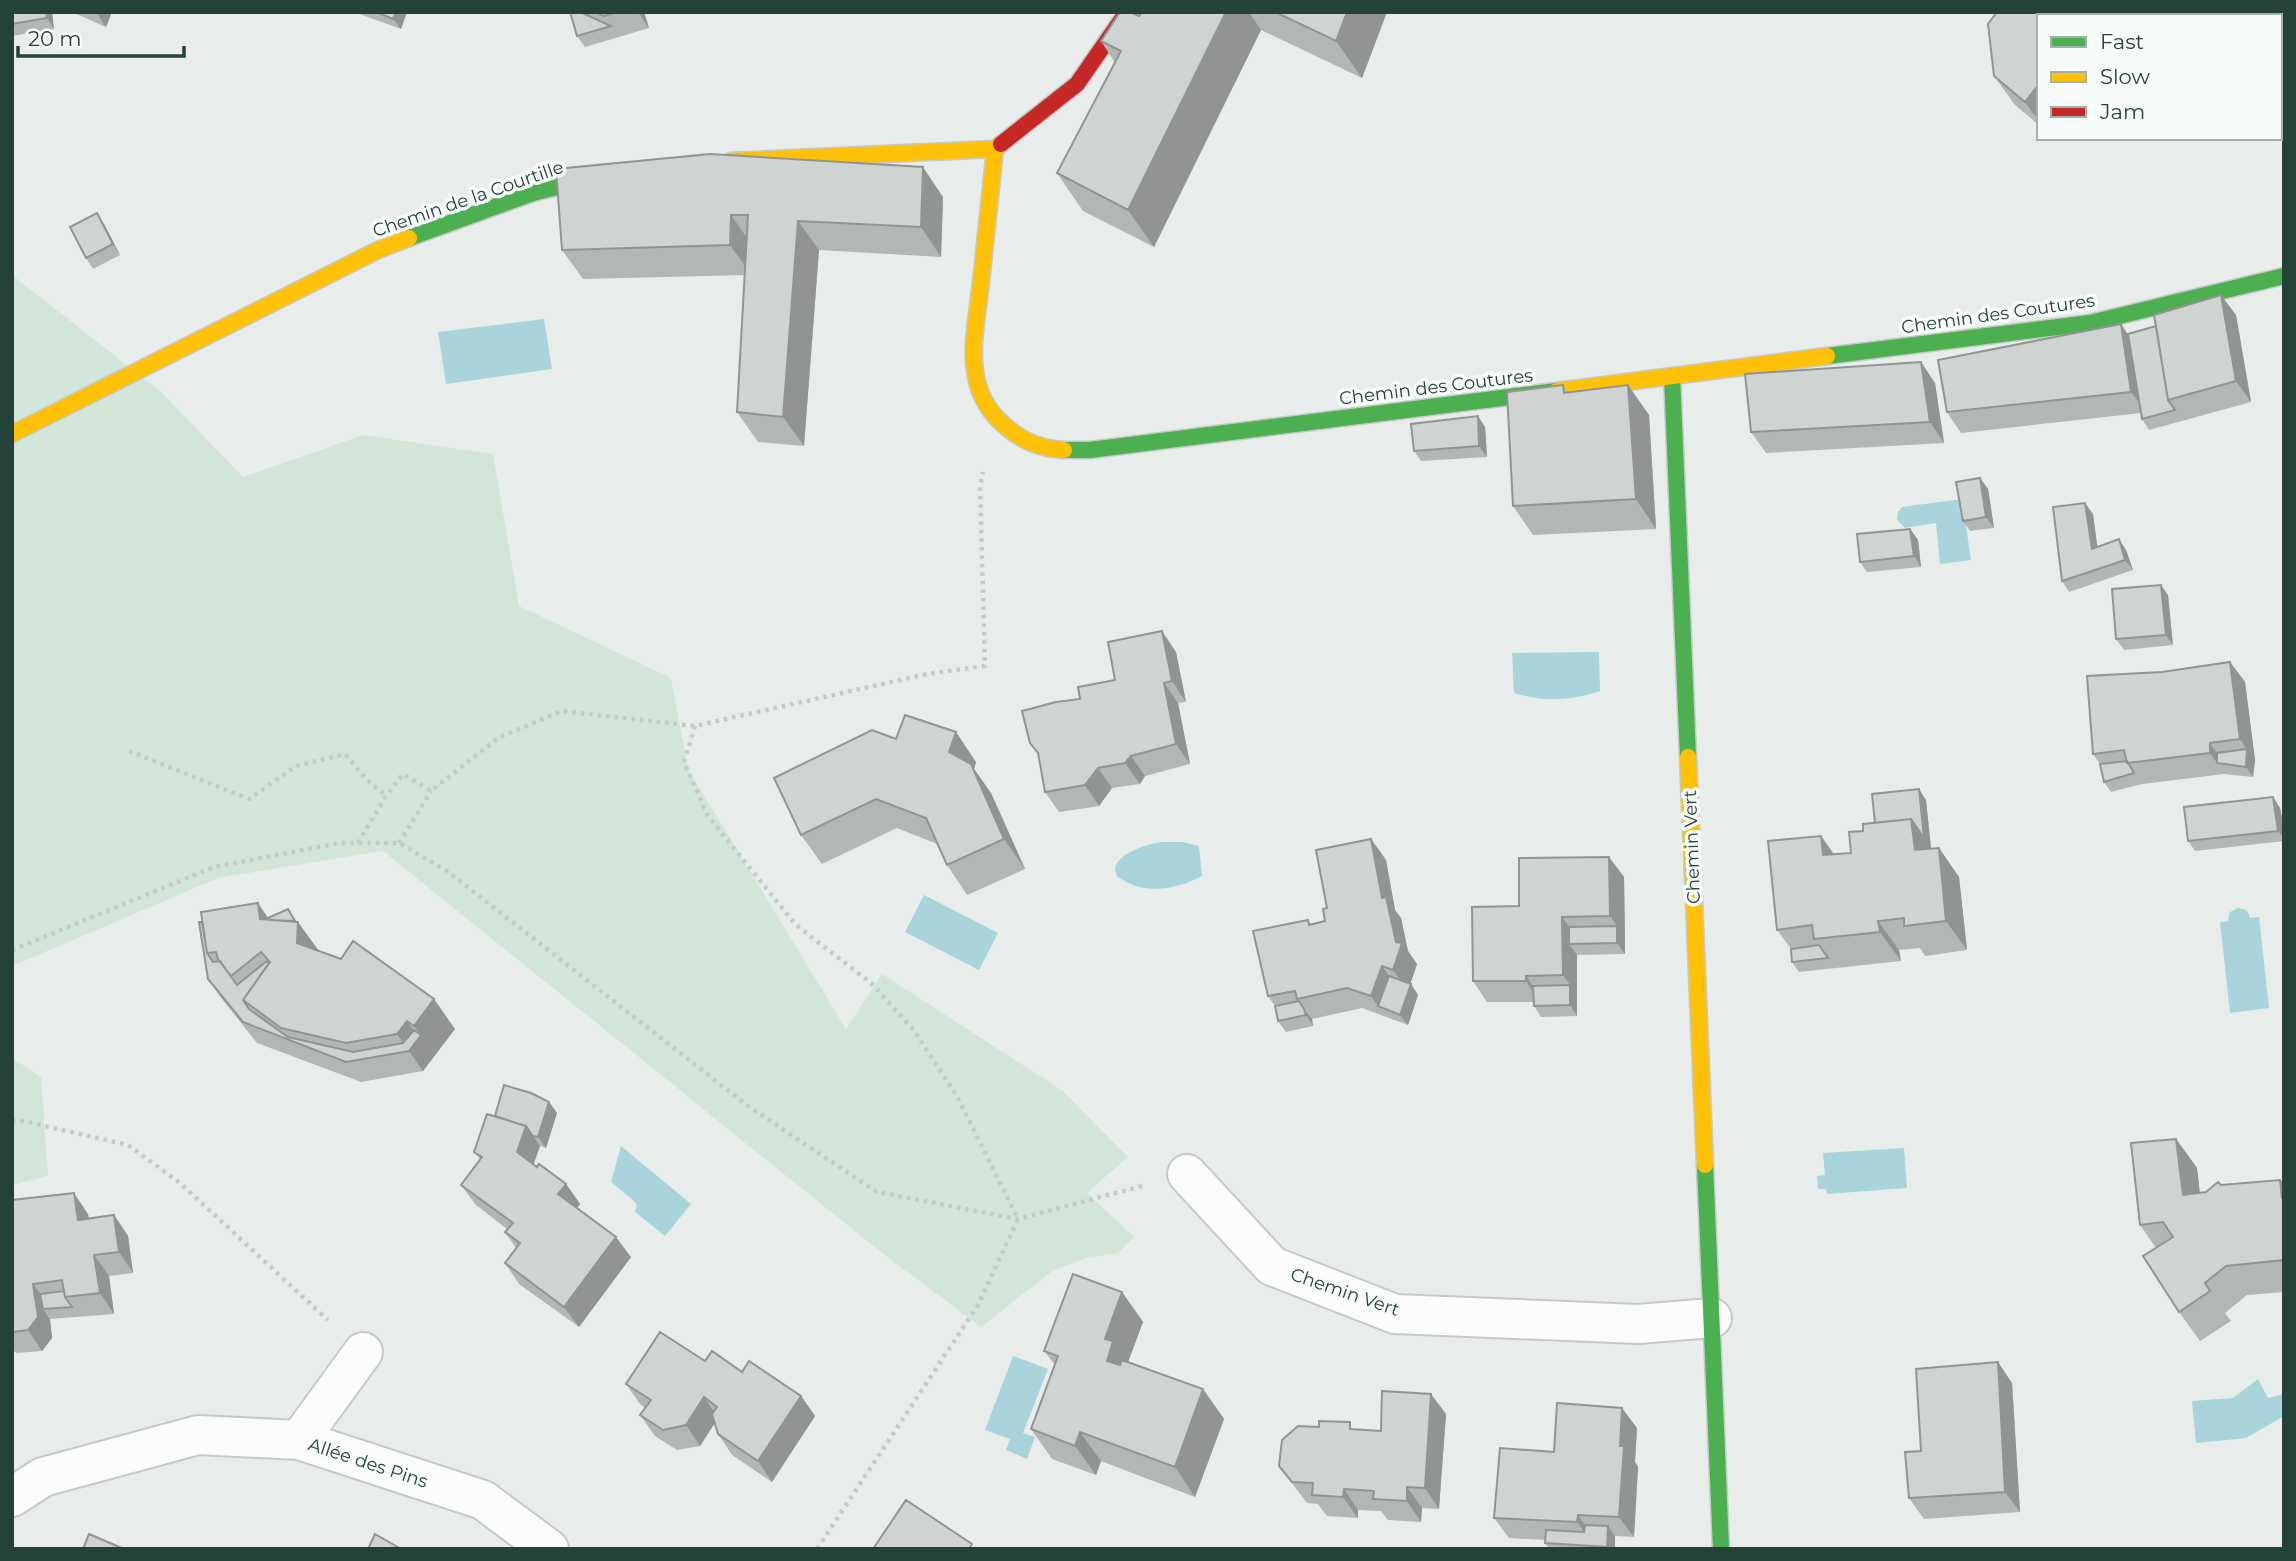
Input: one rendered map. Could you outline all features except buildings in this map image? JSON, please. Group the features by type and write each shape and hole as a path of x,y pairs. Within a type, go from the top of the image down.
{"street":[{"path":"721,162 995,149 1077,84 1127,12"},
{"name":"Chemin des Coutures","path":"995,149 976,325 974,373 981,397 1008,431 1028,442 1056,450 1090,450 2090,323 2284,276"},
{"name":"Chemin de la Courtille","path":"12,434 378,250 533,193 620,172"},
{"name":"Chemin Vert","path":"1672,376 1721,1549"},
{"name":"Chemin Vert","path":"1187,1174 1272,1266 1395,1314 1638,1324 1712,1318"},
{"path":"299,1440 363,1352"},
{"name":"Allée des Pins","path":"12,1497 43,1477 198,1435 299,1440 483,1500 548,1549"}],"path":[{"path":"399,843 431,791 498,738 562,711 695,726 927,674 985,666 980,486 994,416"},
{"path":"695,726 684,762 708,816 796,925 871,983 912,1028 958,1098 1018,1219"},
{"path":"129,751 249,799 296,766 345,754 366,779 386,796"},
{"path":"358,843 386,796 403,774 431,791"},
{"path":"12,950 214,867 339,843 399,843 447,871 748,1105 877,1192 1018,1219 1187,1174"},
{"path":"12,1121 23,1121 128,1145 180,1183 363,1352"},
{"path":"817,1549 978,1305 1018,1219"}],"green space":[{"path":"12,275 162,393 243,477 363,435 493,454 519,606 671,678 688,769 846,1029 882,974 1063,1091 1128,1157 1087,1193 1134,1237 1118,1253 1086,1258 1051,1272 981,1327 887,1257 383,851 218,878 12,966"},
{"path":"12,1058 41,1077 48,1176 12,1185"}],"water":[{"path":"544,319 552,369 446,384 438,332"},
{"path":"1962,499 1971,560 1940,564 1936,523 1905,528 1897,520 1898,512 1902,507"},
{"path":"1599,652 1600,691 1557,699 1514,693 1512,653"},
{"path":"1161,842 1182,842 1199,846 1202,876 1173,887 1152,889 1132,885 1117,876 1116,867 1124,856 1139,848"},
{"path":"924,895 998,933 979,970 905,932"},
{"path":"2238,908 2247,910 2250,918 2259,917 2269,1008 2230,1013 2220,922 2228,921 2230,912"},
{"path":"621,1146 691,1204 665,1236 635,1212 637,1205 634,1201 611,1182"},
{"path":"1904,1148 1907,1188 1827,1194 1826,1189 1818,1189 1817,1176 1825,1175 1823,1153"},
{"path":"1013,1356 1048,1369 1023,1433 1035,1437 1027,1459 1006,1450 1010,1439 985,1430"},
{"path":"2258,1379 2268,1398 2284,1394 2284,1416 2246,1438 2196,1443 2192,1401 2233,1398"}],"traffic: fast":[{"path":"409,238 533,193 608,174"},
{"path":"1827,356 2090,323 2284,276"},
{"path":"1672,376 1688,757"},
{"path":"1064,450 1090,450 1557,391"},
{"path":"1705,1165 1721,1549"}],"traffic: slow":[{"path":"731,161 995,149 1001,144"},
{"path":"995,149 974,343 977,381 983,399 994,415 1010,430 1035,444 1064,450"},
{"path":"12,434 378,250 409,238"},
{"path":"1557,391 1827,356"},
{"path":"1688,757 1705,1165"}],"traffic: jam":[{"path":"1001,144 1077,84 1127,12"}]}
